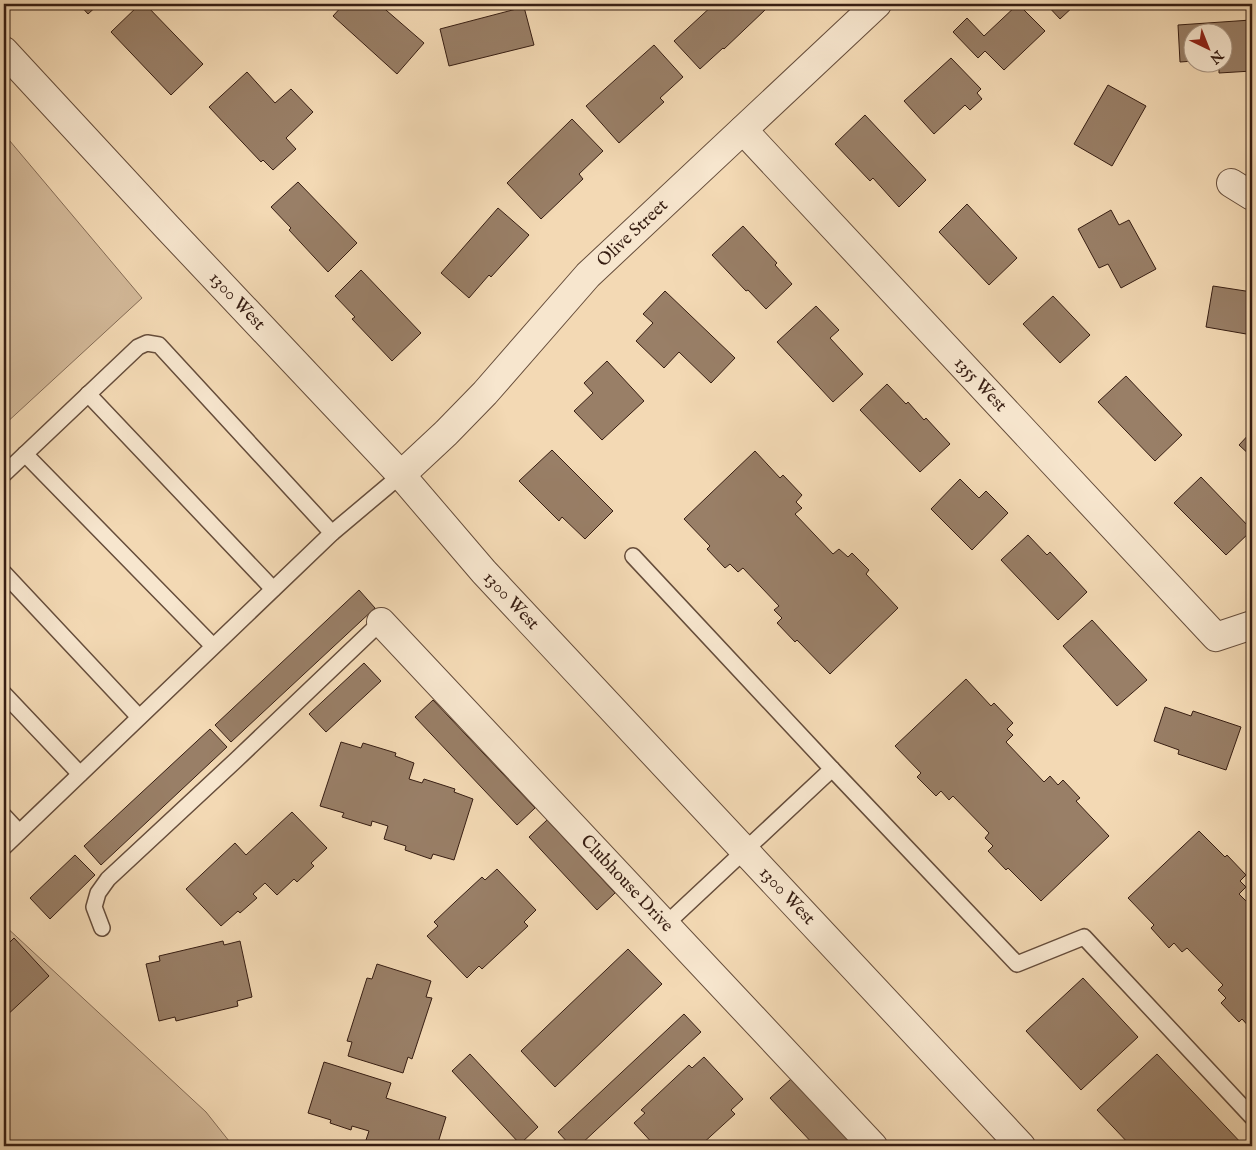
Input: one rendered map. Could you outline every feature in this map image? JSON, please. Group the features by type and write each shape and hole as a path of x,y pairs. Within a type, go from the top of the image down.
{"street":[{"name":"Olive Street","path":"401,475 446,433 484,393 588,275 877,4"},
{"name":"1300 West","path":"4,52 401,475 484,572 1021,1146"},
{"name":"1355 West","path":"744,130 1216,637 1252,626"},
{"name":"Clubhouse Drive","path":"381,622 873,1146"}],"lane":[{"path":"4,474 138,347 147,343 159,345 332,533"},
{"path":"88,394 273,589"},
{"path":"25,454 213,646"},
{"path":"4,847 332,533 401,475"},
{"path":"633,556 1017,964 1084,937 1252,1117"},
{"path":"4,573 139,718"},
{"path":"102,928 94,907 98,893 108,879 381,622"},
{"path":"4,694 80,774"},
{"path":"665,925 832,769"},
{"path":"4,816 19,832"}],"shaded area":[{"path":"4,134 142,298 4,425"},
{"path":"4,925 206,1112 233,1146 4,1146"}],"building":[{"path":"79,4 99,4 88,14"},
{"path":"140,4 145,4 203,64 171,95 111,32"},
{"path":"344,4 379,4 424,43 397,74 333,16"},
{"path":"557,4 570,4 568,9"},
{"path":"714,4 759,4 765,10 700,69 674,41"},
{"path":"1018,4 1045,31 1004,70 985,51 978,58 953,32 967,18 984,36"},
{"path":"1046,4 1076,4 1060,19"},
{"path":"524,7 534,45 449,66 440,29"},
{"path":"1251,20 1252,71 1219,73 1234,72 1234,22 1222,22"},
{"path":"1178,25 1184,25 1184,62 1180,62"},
{"path":"654,45 683,77 660,98 664,102 619,143 586,106"},
{"path":"951,58 981,89 977,93 982,99 970,110 965,105 934,134 904,101"},
{"path":"247,72 275,103 291,89 313,112 286,138 296,149 273,170 263,160 261,162 209,107"},
{"path":"1108,85 1146,106 1112,166 1074,144"},
{"path":"865,115 926,180 899,207 873,178 870,181 835,144"},
{"path":"572,119 603,151 579,174 583,179 541,219 507,183"},
{"path":"298,182 357,243 328,272 289,230 291,228 271,207"},
{"path":"967,204 1017,258 989,285 939,232"},
{"path":"498,208 529,235 469,298 441,273"},
{"path":"1111,210 1119,225 1129,220 1156,269 1121,288 1108,264 1099,268 1078,229"},
{"path":"743,226 777,263 775,265 792,284 766,309 712,255"},
{"path":"361,270 421,333 392,361 352,319 355,317 335,296"},
{"path":"1213,286 1252,292 1252,335 1206,327"},
{"path":"665,291 735,358 711,383 679,352 664,368 636,341 653,323 643,314"},
{"path":"1053,296 1090,335 1060,363 1023,324"},
{"path":"816,306 839,330 830,338 863,374 833,402 777,342"},
{"path":"607,361 644,401 602,440 574,411 593,393 584,383"},
{"path":"1126,376 1182,435 1155,461 1098,402"},
{"path":"887,384 906,404 908,402 924,420 926,418 950,444 920,472 860,410"},
{"path":"1252,431 1252,457 1239,445"},
{"path":"552,450 613,511 585,539 562,517 559,521 519,481"},
{"path":"755,451 780,478 783,475 802,495 796,502 802,508 795,514 833,554 839,549 848,557 852,553 869,570 866,574 898,608 830,674 797,640 795,642 777,623 782,618 774,610 779,606 743,568 738,572 730,564 725,568 707,549 710,546 684,519"},
{"path":"1201,477 1252,530 1226,555 1174,503"},
{"path":"960,479 979,498 986,491 1008,513 972,550 931,509"},
{"path":"1028,535 1047,555 1050,552 1087,592 1058,620 1001,560"},
{"path":"359,590 375,608 231,742 215,725"},
{"path":"1092,620 1147,680 1117,706 1063,646"},
{"path":"364,663 381,681 326,732 309,714"},
{"path":"966,679 991,706 994,703 1013,723 1007,729 1013,735 1006,742 1044,782 1050,776 1058,785 1063,780 1080,798 1076,801 1109,836 1041,901 988,851 993,846 985,838 989,833 953,796 949,800 941,791 936,796 917,777 921,773 895,746"},
{"path":"433,700 535,808 517,825 415,717"},
{"path":"1165,707 1191,716 1193,711 1241,727 1226,770 1178,754 1179,750 1154,741"},
{"path":"210,729 227,747 101,865 84,846"},
{"path":"341,742 361,748 363,743 396,753 395,756 414,763 409,779 422,783 424,779 455,789 454,792 473,799 454,860 433,854 431,859 405,850 406,846 384,839 388,826 372,821 371,826 342,817 344,813 320,806"},
{"path":"292,812 327,848 311,863 314,866 297,882 294,879 277,895 265,883 253,894 257,898 221,926 186,889 235,843 246,855"},
{"path":"547,820 615,893 597,910 529,837"},
{"path":"1199,831 1225,857 1227,855 1246,875 1240,881 1246,887 1239,894 1252,907 1252,1030 1242,1019 1239,1022 1221,1003 1226,998 1218,990 1223,985 1187,948 1182,952 1174,943 1169,948 1151,928 1154,925 1128,898"},
{"path":"75,855 95,875 50,919 30,898"},
{"path":"497,869 536,910 524,922 528,926 482,969 479,966 467,978 427,936 438,926 434,922 482,877 485,880"},
{"path":"14,938 49,976 4,1018 4,948"},
{"path":"223,941 224,945 240,941 252,997 237,1001 238,1006 176,1021 175,1017 159,1021 146,964 160,961 159,956"},
{"path":"628,949 662,984 555,1087 521,1051"},
{"path":"377,964 431,981 426,997 432,998 412,1059 408,1057 403,1073 348,1056 352,1042 347,1041 367,978 372,979"},
{"path":"1083,978 1138,1037 1081,1090 1026,1031"},
{"path":"684,1014 701,1032 579,1146 571,1146 558,1132"},
{"path":"470,1054 538,1127 520,1144 452,1071"},
{"path":"1157,1054 1244,1146 1131,1146 1097,1110"},
{"path":"704,1057 743,1099 731,1110 735,1114 700,1146 655,1146 634,1123 645,1113 641,1110 689,1065 692,1068"},
{"path":"324,1062 391,1083 386,1098 446,1117 437,1146 364,1146 369,1131 352,1126 351,1130 330,1123 331,1120 308,1113"},
{"path":"791,1079 854,1146 815,1146 770,1098"}]}
